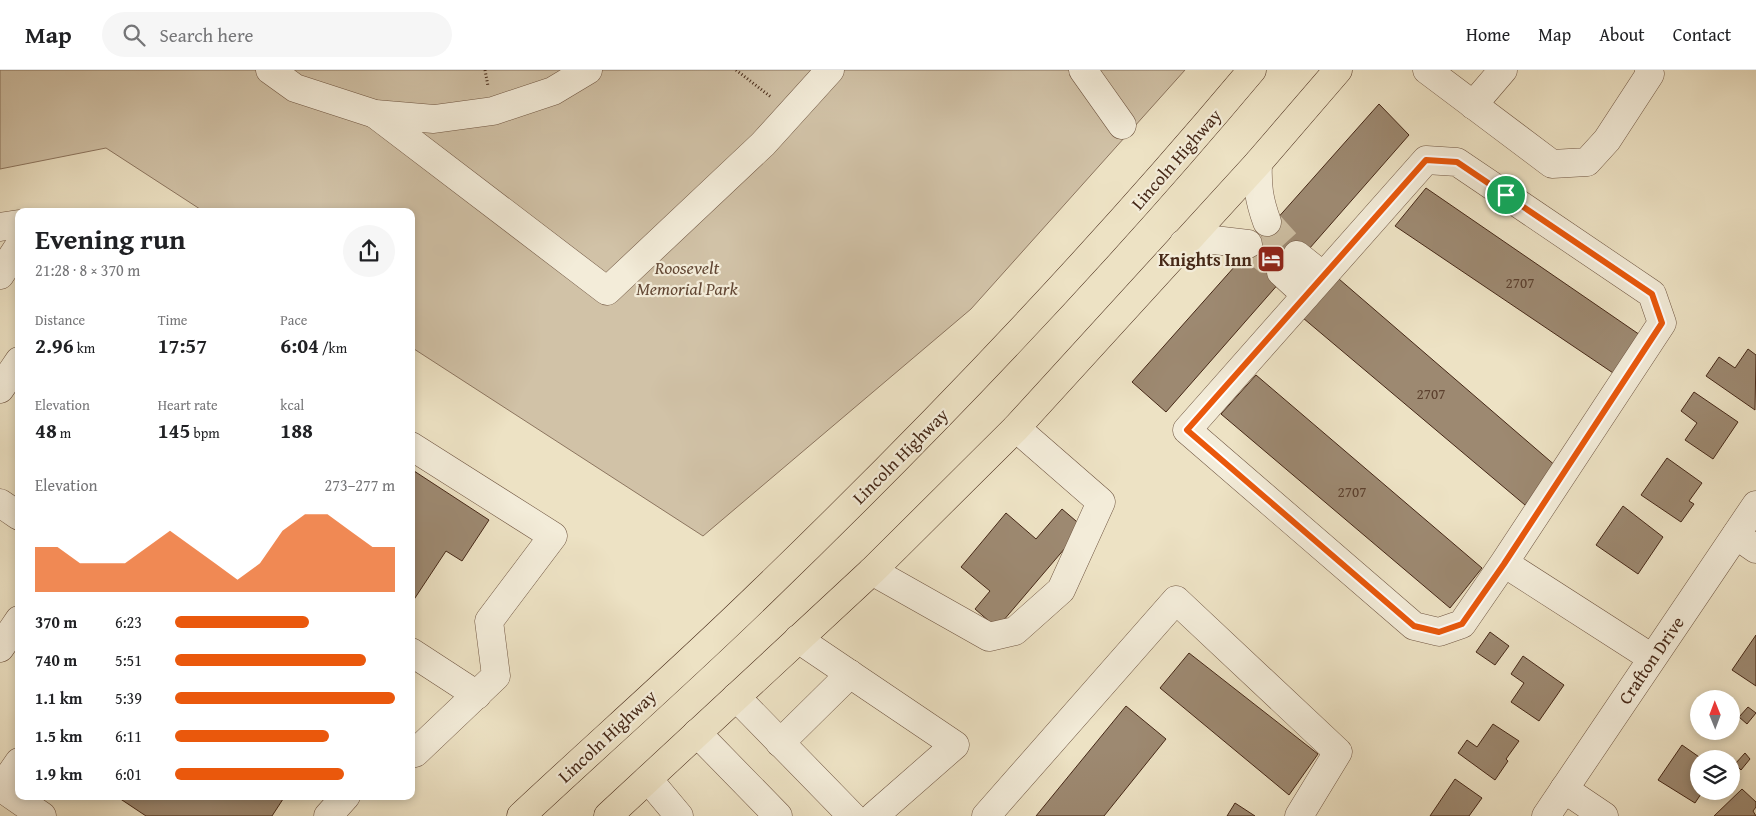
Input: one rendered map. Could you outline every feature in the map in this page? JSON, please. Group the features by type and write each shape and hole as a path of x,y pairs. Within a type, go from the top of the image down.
{"highway":[{"name":"Lincoln Highway","path":"521,816 758,596 948,407 1133,209 1252,70"},
{"path":"608,816 872,571 1016,428 1258,163 1338,70"}],"street":[{"path":"270,70 295,88 375,114 434,119 493,111 553,91 588,70"},
{"path":"375,114 607,291 763,144 830,70"},
{"path":"1083,70 1122,125"},
{"path":"1427,70 1552,164 1587,162 1607,140 1650,74 1649,70"},
{"path":"1473,105 1503,70"},
{"path":"1426,160 1457,162 1652,294 1662,323 1504,564 1462,624 1439,632 1414,626 1187,430 1426,160"},
{"path":"1258,163 1257,186 1260,204 1267,222"},
{"path":"0,227 15,225"},
{"path":"1183,244 1214,240 1248,244"},
{"path":"0,275 15,252"},
{"path":"1289,263 1314,285"},
{"path":"15,368 0,389 15,398"},
{"path":"872,571 989,637 1015,632 1060,590 1102,502 1016,428"},
{"path":"415,449 553,536 489,621 496,676 415,753"},
{"name":"Crafton Drive","path":"1546,816 1652,658 1746,542 1756,505"},
{"path":"1504,564 1652,658"},
{"path":"986,816 1176,600 1338,752 1299,816"},
{"path":"0,648 15,626"},
{"path":"798,639 955,745 874,816"},
{"path":"415,660 477,695"},
{"path":"780,742 850,674"},
{"path":"736,697 852,816"},
{"path":"697,733 778,816"},
{"path":"15,768 1,788 15,798"},
{"path":"648,779 678,816"},
{"path":"1564,789 1604,816"},
{"path":"19,800 42,816"},
{"path":"328,816 342,800"}],"path":[{"path":"736,70 791,113"}],"green space":[{"name":"Roosevelt Memorial Park","path":"0,70 1185,70 971,309 703,536 415,350 415,208 198,208 106,148 0,169"}],"building":[{"name":"Knights Inn","path":"1379,104 1409,135 1166,412 1132,382"},
{"path":"1426,188 1643,337 1619,377 1395,226"},
{"path":"1339,279 1557,467 1525,505 1303,318"},
{"path":"1748,349 1756,355 1755,410 1706,376 1719,357 1735,368"},
{"path":"1256,375 1482,568 1450,608 1221,414"},
{"path":"1694,392 1738,422 1713,459 1685,440 1697,423 1681,411"},
{"path":"1667,458 1702,483 1689,501 1694,504 1681,522 1641,495"},
{"path":"415,472 489,520 462,561 446,551 415,598"},
{"path":"1623,506 1663,537 1638,574 1596,545"},
{"path":"1062,509 1083,527 997,628 975,609 990,591 961,567 1006,513 1036,539"},
{"path":"1490,632 1509,646 1495,665 1476,652"},
{"path":"1756,635 1756,686 1732,670"},
{"path":"1189,653 1318,754 1289,795 1160,688"},
{"path":"1523,656 1564,685 1539,721 1511,702 1524,683 1511,674"},
{"path":"1126,706 1166,739 1104,816 1036,816"},
{"path":"1748,707 1756,713 1747,724 1740,716"},
{"path":"1493,724 1519,741 1506,759 1508,761 1495,780 1458,753 1467,740 1477,747"},
{"path":"1682,745 1690,751 1690,800 1658,780"},
{"path":"1745,753 1750,759 1741,770 1740,769 1740,758"},
{"path":"1455,779 1482,798 1469,816 1430,816"},
{"path":"1742,789 1756,802 1756,807 1753,811 1756,816 1714,816 1731,800 1740,800 1740,791"},
{"path":"122,800 282,800 272,816 146,816"},
{"path":"1235,803 1255,816 1227,816"}],"tunnel":[{"path":"1267,222 1297,255"},
{"path":"1248,244 1281,272"}],"place":[{"name":"Knights Inn","path":"1271,259"}],"route":[{"path":"1426,160 1457,162 1506,195 1652,294 1662,323 1504,564 1462,624 1439,632 1414,626 1187,430 1322,275 1426,160"}]}
